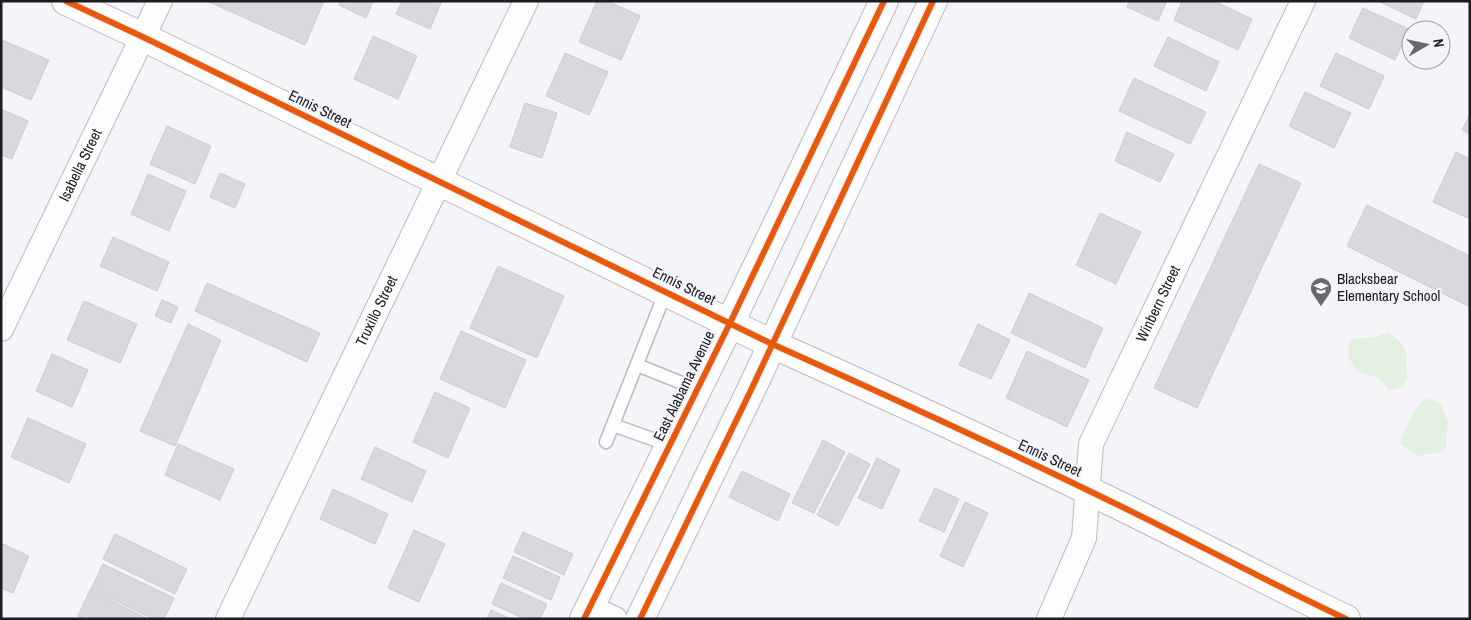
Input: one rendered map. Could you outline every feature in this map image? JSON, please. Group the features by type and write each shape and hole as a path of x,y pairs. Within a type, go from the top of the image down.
{"street":[{"name":"Ennis Street","path":"66,1 772,344 865,385 1088,490 1346,619"},
{"name":"Isabella Street","path":"1,329 160,1"},
{"name":"Truxillo Street","path":"228,619 526,1"},
{"name":"East Alabama Avenue","path":"587,613 730,322 884,1"},
{"path":"640,619 933,1"},
{"name":"Winbern Street","path":"1049,619 1084,538 1091,444 1304,1"},
{"path":"587,613 615,619"}],"lane":[{"path":"606,442 666,292"},
{"path":"637,365 697,389"},
{"path":"613,425 669,445"}],"green space":[{"path":"1388,332 1402,345 1407,356 1406,381 1398,389 1389,390 1379,378 1359,372 1349,358 1348,350 1351,339 1375,337"},
{"path":"1425,399 1434,400 1441,404 1449,424 1446,448 1441,452 1419,456 1400,444 1415,411"}],"building":[{"path":"207,1 324,1 305,45"},
{"path":"340,1 373,1 366,18 339,5"},
{"path":"402,1 442,1 430,29 396,14"},
{"path":"597,1 608,1 640,16 621,60 579,42"},
{"path":"1129,1 1167,1 1158,21 1127,7"},
{"path":"1182,1 1214,1 1252,19 1238,50 1174,20"},
{"path":"1378,1 1424,1 1416,19"},
{"path":"1363,8 1401,25 1401,47 1395,60 1349,38"},
{"path":"373,36 417,56 398,99 354,79"},
{"path":"1168,37 1219,62 1206,91 1154,66"},
{"path":"2,40 49,60 31,100 1,87"},
{"path":"565,53 608,72 589,115 546,96"},
{"path":"1336,53 1384,76 1369,109 1320,86"},
{"path":"1134,78 1206,112 1190,144 1119,111"},
{"path":"1305,92 1351,113 1334,148 1289,126"},
{"path":"525,103 557,113 542,158 510,147"},
{"path":"1,109 28,121 12,159 1,155"},
{"path":"1470,114 1470,134 1462,130"},
{"path":"167,126 211,146 195,184 150,164"},
{"path":"1127,132 1174,154 1160,182 1115,161"},
{"path":"1456,152 1470,159 1470,219 1433,202"},
{"path":"1259,164 1301,183 1197,408 1154,388"},
{"path":"220,173 245,184 235,208 210,197"},
{"path":"148,174 186,191 169,231 131,214"},
{"path":"1367,205 1470,256 1470,307 1347,246"},
{"path":"1100,213 1141,232 1116,284 1076,265"},
{"path":"113,237 169,262 157,291 100,266"},
{"path":"498,266 564,296 537,358 470,328"},
{"path":"207,283 320,333 307,362 195,311"},
{"path":"1029,293 1103,328 1085,368 1011,333"},
{"path":"162,300 178,307 171,323 155,316"},
{"path":"84,301 137,324 120,363 67,340"},
{"path":"188,324 221,340 175,446 140,431"},
{"path":"978,324 1010,340 991,379 959,365"},
{"path":"461,331 526,360 505,408 440,379"},
{"path":"1027,351 1089,380 1067,427 1006,398"},
{"path":"52,354 88,370 72,407 36,391"},
{"path":"435,392 470,408 448,458 413,442"},
{"path":"28,418 86,444 69,483 11,457"},
{"path":"823,440 845,452 814,513 792,503"},
{"path":"178,444 234,469 220,500 165,475"},
{"path":"375,447 426,471 412,502 361,479"},
{"path":"849,453 870,464 838,526 817,515"},
{"path":"877,458 900,470 882,509 858,498"},
{"path":"742,471 790,494 778,521 729,497"},
{"path":"935,488 959,499 944,532 919,521"},
{"path":"333,489 388,514 375,544 320,519"},
{"path":"965,502 988,513 963,567 940,556"},
{"path":"414,530 445,544 419,602 388,588"},
{"path":"523,532 573,554 564,575 514,552"},
{"path":"115,534 187,569 175,594 103,559"},
{"path":"1,543 29,556 13,593 1,588"},
{"path":"513,556 560,577 551,600 503,578"},
{"path":"103,564 174,598 164,619 153,619 91,589"},
{"path":"501,583 547,604 540,619 525,619 492,604"},
{"path":"90,590 148,619 84,619 78,616"},
{"path":"491,610 511,619 487,619"}],"cycle path":[{"path":"66,1 772,344 943,422 1141,516 1346,619"},
{"path":"584,619 730,323 884,1"},
{"path":"640,619 751,390 933,1"}],"place":[{"name":"Blacksbear Elementary School","path":"1321,307"}]}
